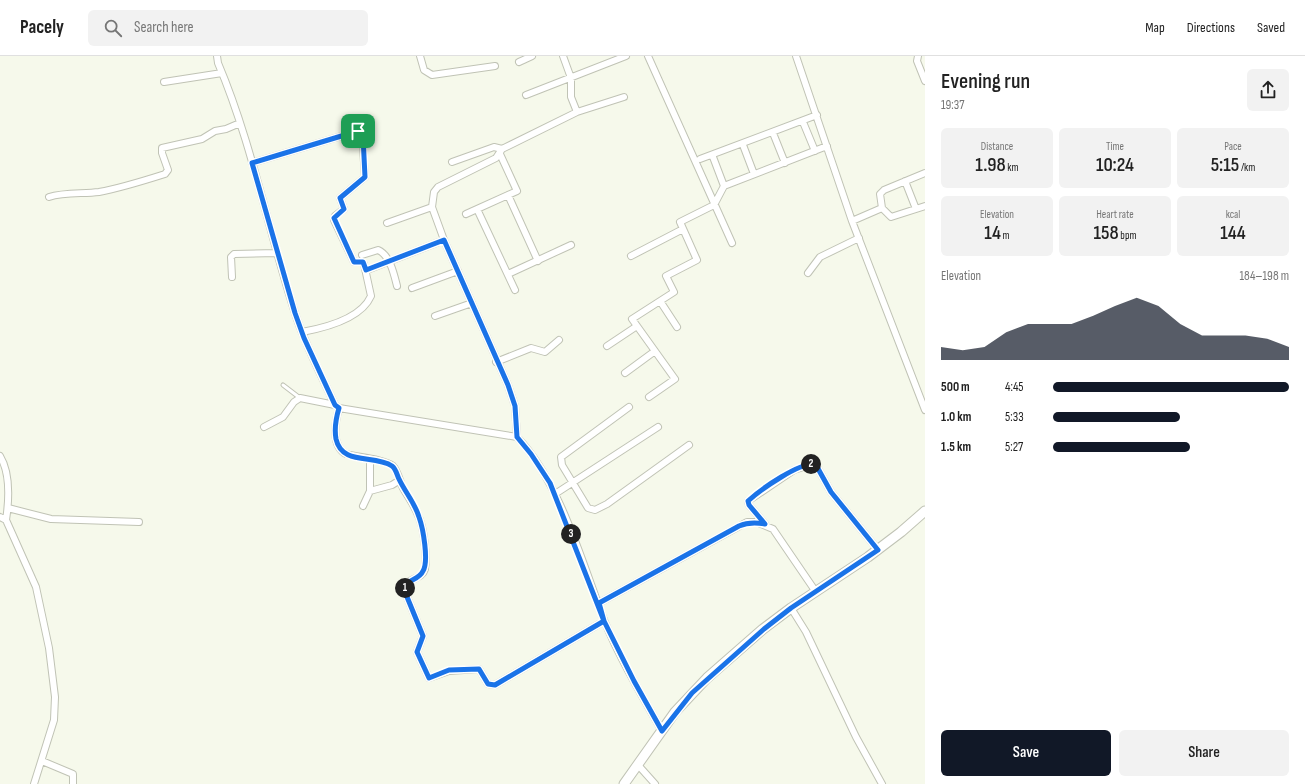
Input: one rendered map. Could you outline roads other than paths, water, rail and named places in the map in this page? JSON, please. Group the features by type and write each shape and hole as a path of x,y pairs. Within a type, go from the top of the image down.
{"main road":[{"path":"624,784 675,712 702,683 764,629 791,608 878,550 925,511"}],"street":[{"path":"217,56 240,124 277,253 302,332 337,407 335,428 338,448 346,454 391,465 419,516 424,545 425,568 423,573 407,583 405,592 423,636 417,652 429,678 449,670 479,669 488,684 495,685 604,621"},
{"path":"420,56 424,70 432,75 495,66"},
{"path":"519,62 532,56"},
{"path":"563,56 571,78 571,97 577,112"},
{"path":"526,95 626,56"},
{"path":"648,56 732,243"},
{"path":"796,56 852,221 925,410"},
{"path":"918,56 917,61 925,81"},
{"path":"164,82 222,73"},
{"path":"624,97 577,112 501,151 496,158 438,187 434,192 432,207 444,240 515,406 517,437 531,454 555,494 599,603 604,621 634,681 662,731"},
{"path":"700,159 817,115"},
{"path":"803,122 815,151"},
{"path":"49,198 60,195 104,191 130,185 165,174 168,170 162,153 162,148 202,139 215,131 240,124"},
{"path":"252,163 361,132 363,136 365,177 340,198 344,209 335,216 334,220 354,262 363,262 371,296 366,305 344,320 330,326 302,332"},
{"path":"773,134 785,163"},
{"path":"743,145 754,174"},
{"path":"649,397 675,379 632,319 674,292 666,276 697,260 680,222 714,205 724,186 827,146"},
{"path":"452,162 494,147 501,151 517,191 466,214"},
{"path":"713,157 724,186"},
{"path":"925,173 884,190 880,194 882,208 891,217 925,206"},
{"path":"905,181 916,210"},
{"path":"508,195 538,261"},
{"path":"387,223 432,207"},
{"path":"852,221 882,208"},
{"path":"478,209 515,290"},
{"path":"630,256 683,230"},
{"path":"808,274 820,257 859,238"},
{"path":"366,270 444,240"},
{"path":"508,274 571,245"},
{"path":"362,255 378,250 384,254 397,286"},
{"path":"232,277 231,257 234,254 277,253"},
{"path":"412,288 458,271"},
{"path":"660,301 677,326"},
{"path":"435,316 472,303"},
{"path":"607,346 637,326"},
{"path":"496,362 531,348 545,352 560,340"},
{"path":"625,373 655,351"},
{"path":"264,427 283,417 294,402 300,398 337,407 517,437"},
{"path":"629,407 561,457 562,465 588,508 595,510 689,445"},
{"path":"555,494 658,427"},
{"path":"0,456 6,471 8,508 3,518 36,587 49,648 55,697 54,720 34,784"},
{"path":"363,506 370,491 370,460"},
{"path":"765,524 749,505 748,501 794,470 814,464 831,492 878,550"},
{"path":"370,491 400,480"},
{"path":"8,508 51,519 139,522"},
{"path":"599,603 747,522 765,524 773,528 816,592"},
{"path":"791,608 806,632 853,730 882,784"},
{"path":"42,761 73,774 73,784"},
{"path":"638,765 656,784"}],"lane":[{"path":"283,385 300,398"}]}
